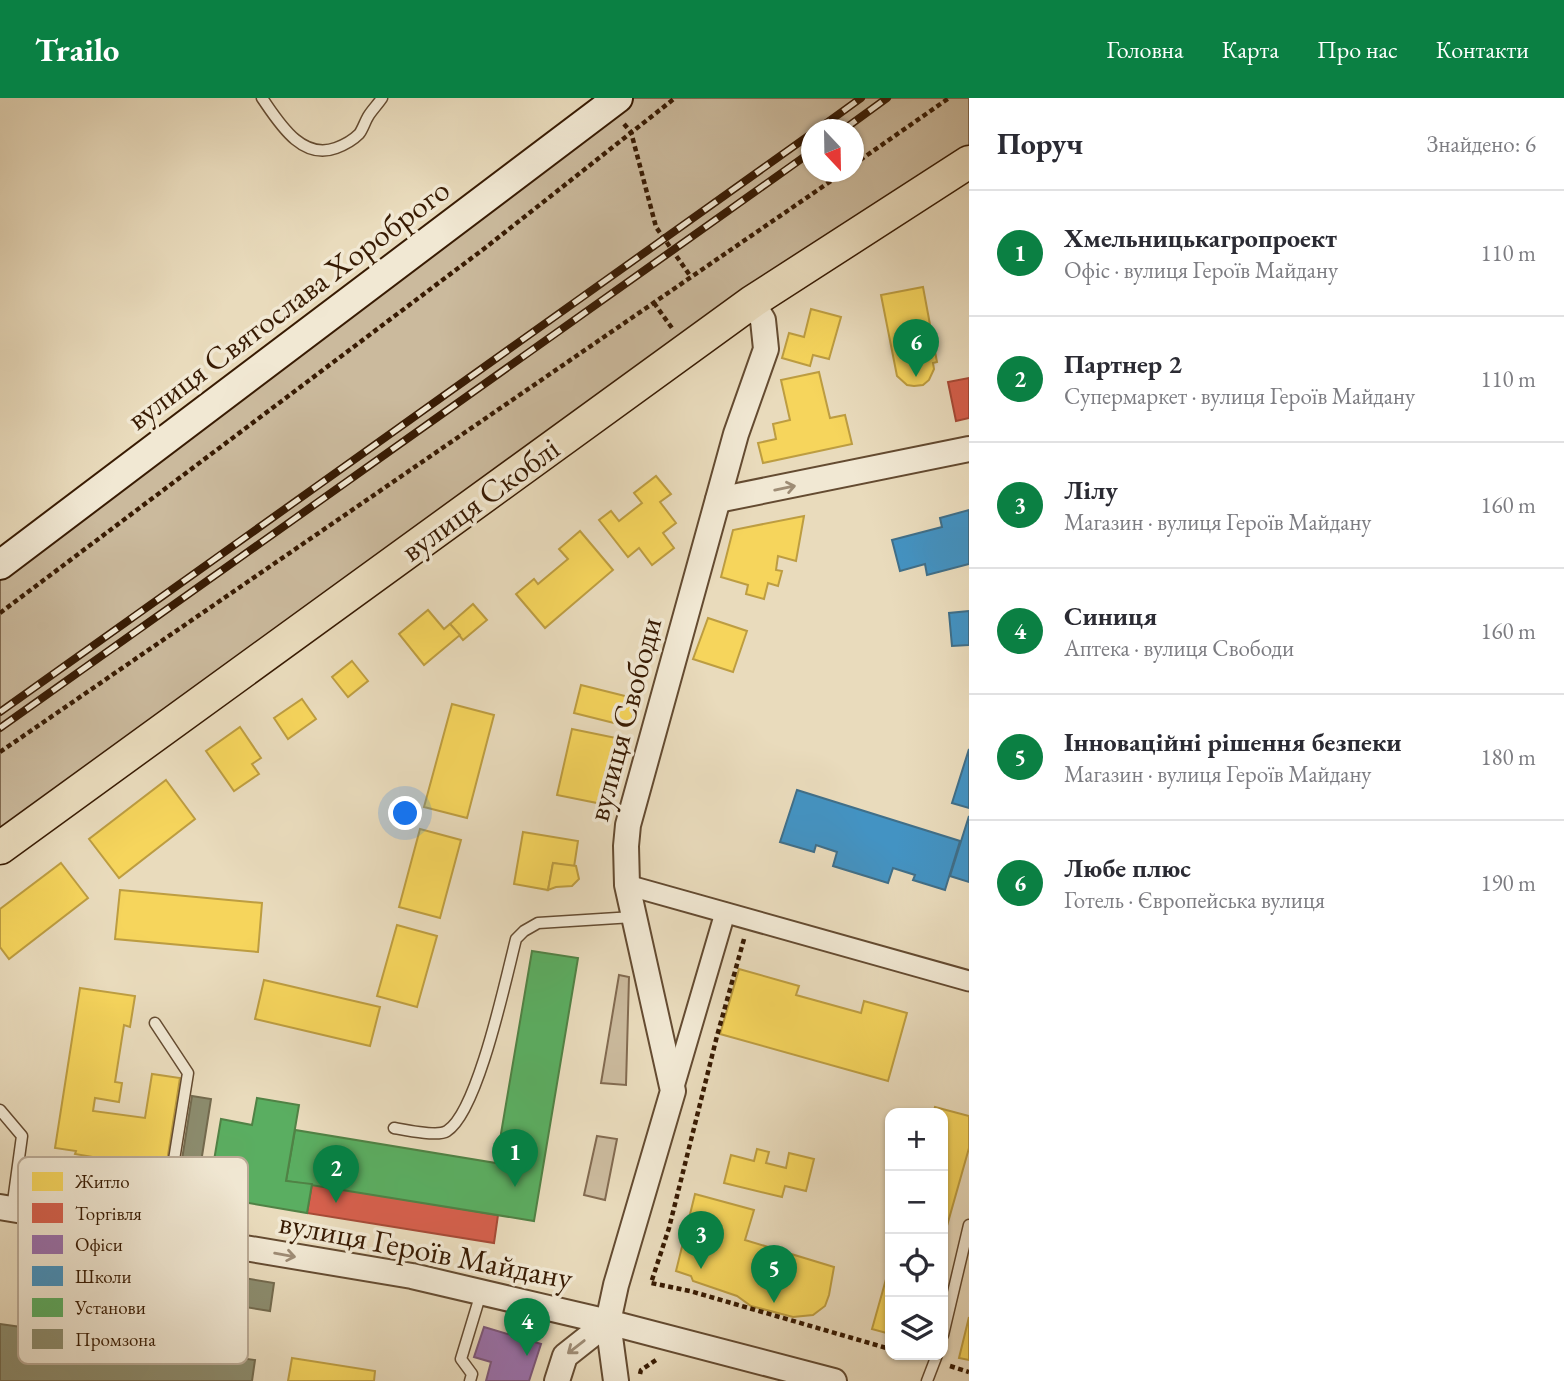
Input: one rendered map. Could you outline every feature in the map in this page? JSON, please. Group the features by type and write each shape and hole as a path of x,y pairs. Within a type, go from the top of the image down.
{"main road":[{"name":"вулиця Святослава Хороброго","path":"0,565 618,98"},
{"name":"вулиця Скоблі","path":"0,848 752,302 969,162"}],"street":[{"name":"вулиця Свободи","path":"616,1381 608,1322 616,1284 673,1091 627,885 626,846 632,805 736,434 766,349 763,320 752,302"},
{"path":"718,500 969,449"},
{"path":"627,885 969,981"},
{"path":"673,1091 725,912"},
{"name":"вулиця Героїв Майдану","path":"248,1249 412,1276 608,1322 834,1381"},
{"path":"557,1381 565,1356 608,1322"}],"lane":[{"path":"262,98 280,124 299,143 312,150 330,151 359,134 368,116 383,98"},
{"path":"394,1128 441,1133 449,1130 457,1121 478,1082 516,939 524,930 538,923 634,917"},
{"path":"155,1023 188,1073 174,1157"},
{"path":"0,1110 22,1136 6,1208"},
{"path":"948,1314 969,1225"},
{"path":"470,1381 472,1374 461,1359 481,1292"},
{"path":"927,1381 935,1360"}],"path":[{"path":"0,612 485,248 676,98"},
{"path":"864,156 949,98"},
{"path":"631,132 656,227 691,277"},
{"path":"0,752 829,182"},
{"path":"654,303 679,337"},
{"path":"750,919 716,1036 669,1228 652,1283 690,1291 885,1348"}],"shaded area":[{"path":"633,98 969,98 969,149 0,830 0,577"},
{"path":"619,975 629,977 626,1085 601,1083"},
{"path":"597,1136 617,1139 605,1200 584,1195"}],"building: Житло":[{"path":"923,287 937,362 933,363 934,369 929,380 923,385 914,386 907,385 897,376 881,295"},
{"path":"811,309 841,317 829,359 813,355 810,366 782,358 789,333 804,337"},
{"path":"819,372 830,418 845,415 852,444 763,463 758,443 776,439 773,424 790,420 781,380"},
{"path":"656,476 671,494 660,502 676,523 663,533 674,548 652,565 639,548 628,557 599,520 611,511 619,521 642,503 634,493"},
{"path":"804,516 796,561 778,556 776,570 782,571 778,586 768,583 764,599 746,594 748,585 721,577 733,530"},
{"path":"580,531 613,570 545,628 516,594 534,579 538,584 568,559 559,549"},
{"path":"473,604 487,620 463,640 450,624"},
{"path":"428,610 444,629 450,624 460,635 424,665 399,634"},
{"path":"708,618 747,631 733,672 693,659"},
{"path":"352,661 368,681 348,697 332,677"},
{"path":"581,685 637,699 630,727 574,713"},
{"path":"302,699 316,719 288,739 274,718"},
{"path":"452,704 494,715 467,818 424,807"},
{"path":"240,727 261,758 252,764 259,774 234,791 206,751"},
{"path":"572,729 616,738 602,804 557,795"},
{"path":"166,780 195,819 119,878 89,839"},
{"path":"420,829 461,840 440,918 399,907"},
{"path":"523,832 578,841 574,867 553,863 548,890 514,884"},
{"path":"61,863 88,898 9,959 0,947 0,909"},
{"path":"553,863 576,866 579,879 572,886 548,890"},
{"path":"120,890 262,903 258,952 115,939"},
{"path":"397,925 437,936 417,1007 377,996"},
{"path":"739,969 799,986 796,995 861,1013 864,1001 907,1013 888,1081 720,1034"},
{"path":"264,980 380,1007 370,1046 255,1019"},
{"path":"80,988 135,996 130,1027 124,1025 115,1082 122,1083 119,1102 95,1098 93,1111 145,1118 152,1074 180,1078 168,1157 93,1157 55,1148"},
{"path":"948,1110 969,1116 969,1148 948,1222"},
{"path":"757,1149 769,1152 766,1163 786,1168 789,1153 814,1159 806,1191 785,1186 782,1197 724,1183 731,1155 754,1161"},
{"path":"695,1194 754,1210 745,1240 834,1267 825,1306 813,1315 793,1317 751,1306 737,1296 693,1281 691,1276 676,1271"},
{"path":"885,1283 885,1333 872,1329"},
{"path":"969,1317 969,1360 959,1358"},
{"path":"292,1358 375,1371 374,1381 288,1381"}],"building: Торгівля":[{"path":"969,378 969,418 956,421 948,382"},
{"path":"312,1184 498,1215 494,1243 307,1213"}],"building: Офіси":[{"path":"484,1327 541,1344 529,1381 486,1381 491,1362 474,1357"}],"building: Школи":[{"path":"969,510 969,564 927,575 925,564 900,571 892,540 942,527 940,518"},
{"path":"969,611 969,645 952,646 949,613"},
{"path":"969,749 969,808 952,803"},
{"path":"797,790 960,841 945,890 913,880 915,875 893,868 888,883 833,866 837,852 816,845 814,852 780,842"},
{"path":"969,816 969,882 950,876"}],"building: Установи":[{"path":"532,951 578,958 534,1221 286,1181 295,1130 496,1163"},
{"path":"257,1098 299,1105 286,1181 312,1184 307,1213 248,1203 248,1157 215,1157 221,1119 252,1125"}],"building: Промзона":[{"path":"192,1096 211,1099 202,1157 182,1157"},
{"path":"248,1279 274,1283 270,1311 248,1307"},
{"path":"0,1324 18,1327 18,1364 248,1364 248,1359 255,1360 252,1381 0,1381"}],"railway":[{"path":"832,119 861,98"},
{"path":"858,119 887,98"},
{"path":"0,712 801,141"},
{"path":"0,728 801,159"}],"place":[{"name":"Любе плюс","path":"916,377"},
{"name":"Хмельницькагропроект","path":"515,1187"},
{"name":"Партнер 2","path":"336,1203"},
{"name":"Лілу","path":"701,1269"},
{"name":"Інноваційні рішення безпеки","path":"774,1303"},
{"name":"Синиця","path":"527,1356"}]}
